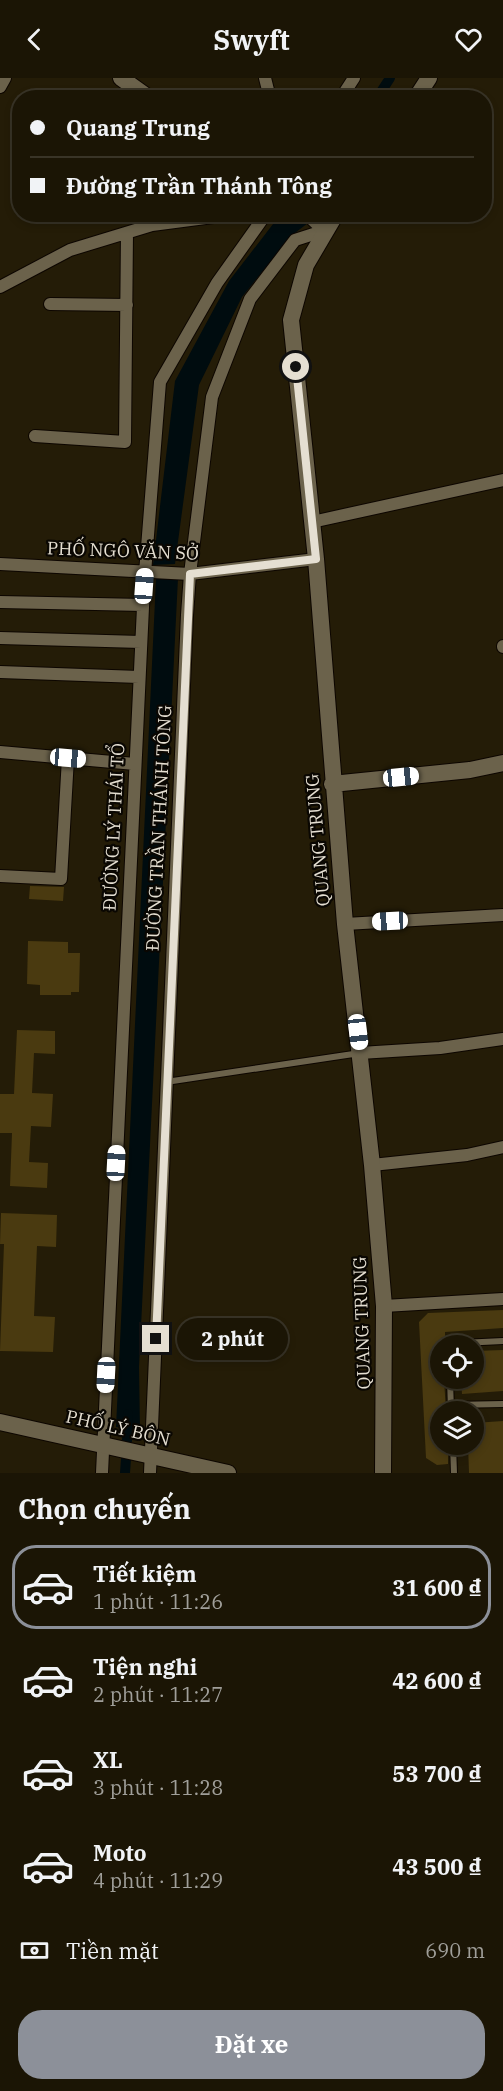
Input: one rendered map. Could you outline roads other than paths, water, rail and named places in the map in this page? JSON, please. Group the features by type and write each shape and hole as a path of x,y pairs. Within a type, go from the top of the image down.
{"main road":[{"path":"121,78 138,90"},
{"name":"QUANG TRUNG","path":"317,222 291,320 316,559 332,784 345,924 372,1165 384,1306 383,1473"},
{"path":"332,784 470,770 503,764"},
{"name":"PHỐ LÝ BÔN","path":"0,1422 228,1473"}],"street":[{"path":"0,87 5,78"},
{"path":"0,287 70,250 152,225 175,222"},
{"name":"ĐƯỜNG LÝ THÁI TỔ","path":"102,1473 141,642 143,605 151,571 160,382 217,283 260,222"},
{"name":"ĐƯỜNG TRẦN THÁNH TÔNG","path":"150,1473 186,574 212,397 250,299 295,240 316,222"},
{"path":"35,436 125,442 127,233"},
{"path":"50,304 127,305"},
{"path":"312,522 503,480"},
{"name":"PHỐ NGÔ VĂN SỞ","path":"0,564 186,574 316,559"},
{"path":"0,602 143,605"},
{"path":"0,638 141,642"},
{"path":"0,672 140,676"},
{"path":"0,752 135,764"},
{"path":"0,876 61,879 68,758"},
{"path":"345,924 503,915"},
{"path":"360,1053 440,1048 503,1039"},
{"path":"372,1165 467,1155 503,1147"},
{"path":"384,1306 503,1299"}],"lane":[{"path":"166,1082 360,1053"},
{"path":"484,1342 503,1341"},
{"path":"484,1405 503,1404"},
{"path":"453,1455 454,1473"}],"waterway":[{"path":"382,90 390,78"},
{"path":"127,1441 128,1414"},
{"path":"125,1473 126,1459"}]}
